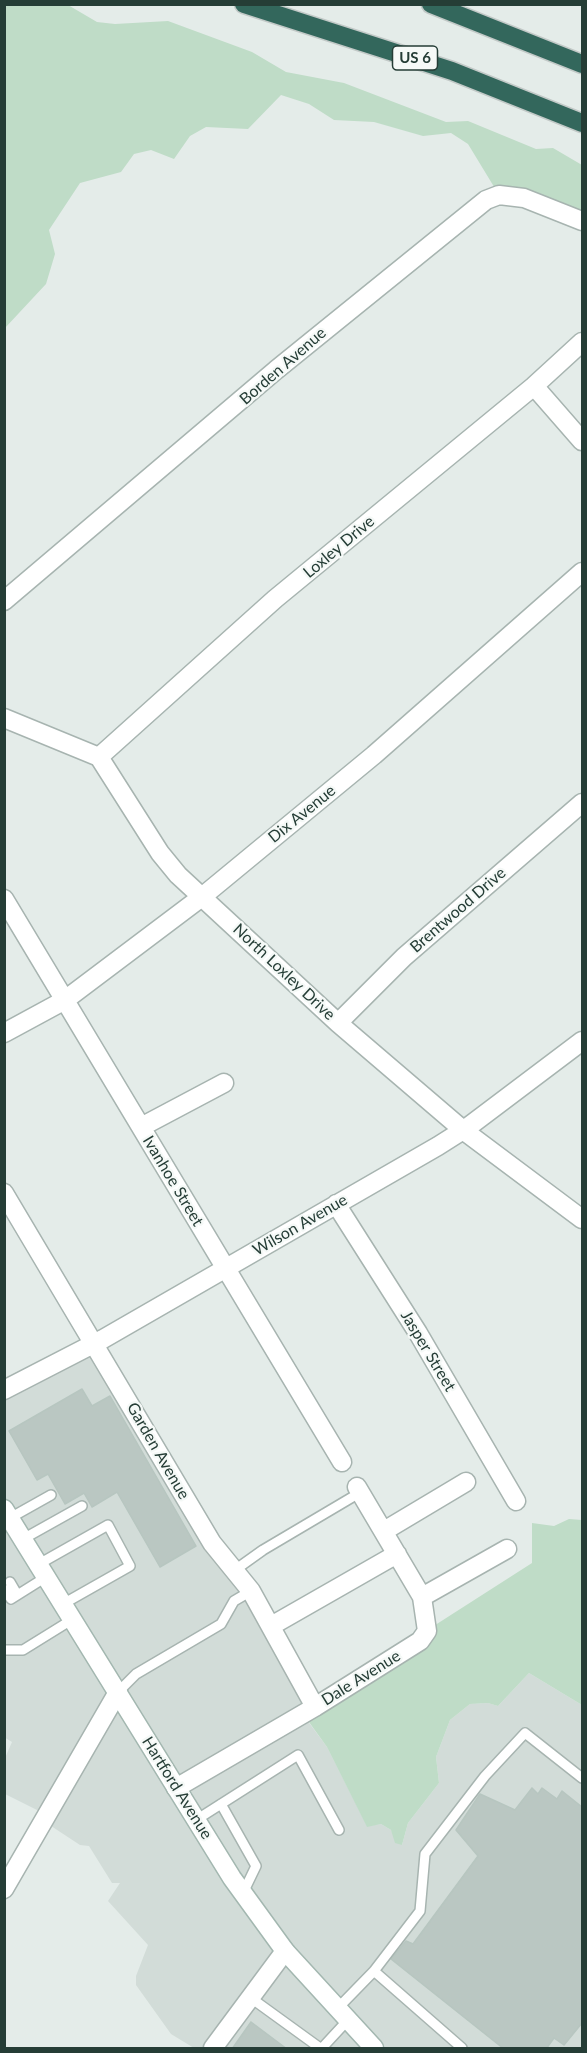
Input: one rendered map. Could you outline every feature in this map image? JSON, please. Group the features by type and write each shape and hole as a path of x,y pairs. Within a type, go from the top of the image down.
{"highway":[{"name":"US 6","path":"244,4 452,71 582,123"},
{"path":"431,4 582,64"}],"street":[{"name":"Borden Avenue","path":"4,601 276,370 486,200 499,195 524,198 582,222"},
{"name":"Loxley Drive","path":"99,757 275,599 534,386 582,342"},
{"path":"534,386 582,441"},
{"name":"Dix Avenue","path":"4,1033 65,1000 203,896 374,755 582,572"},
{"path":"4,718 99,757"},
{"name":"North Loxley Drive","path":"99,757 160,853 178,875 338,1023 463,1130 582,1219"},
{"name":"Brentwood Drive","path":"338,1023 404,957 582,803"},
{"name":"Ivanhoe Street","path":"8,912 65,1000 342,1462"},
{"name":"Wilson Avenue","path":"4,1390 94,1343 463,1130 582,1041"},
{"path":"141,1127 224,1083"},
{"name":"Garden Avenue","path":"4,1193 212,1543 251,1592 315,1707"},
{"name":"Jasper Street","path":"336,1204 418,1333 516,1501"},
{"path":"384,1531 466,1482"},
{"path":"359,1490 422,1597 507,1549"},
{"name":"Hartford Avenue","path":"7,1514 243,1893 285,1951 374,2049"},
{"path":"271,1626 397,1554"},
{"name":"Dale Avenue","path":"176,1788 315,1707 420,1641 427,1631 422,1597"},
{"path":"4,1889 118,1692"},
{"path":"213,2049 285,1951"}],"lane":[{"path":"235,1570 359,1490"},
{"path":"7,1514 51,1495"},
{"path":"23,1539 82,1506"},
{"path":"7,1586 11,1598 43,1571 108,1525 130,1566 63,1604"},
{"path":"118,1692 136,1674 221,1623 234,1601 251,1592"},
{"path":"4,1650 23,1650 73,1619"},
{"path":"251,1998 321,2049 374,1971 420,1911 425,1881 425,1854 485,1776 525,1733 582,1778"},
{"path":"196,1820 298,1755 339,1830"},
{"path":"220,1804 256,1866 243,1893"},
{"path":"374,1971 462,2049"}],"shaded area":[{"path":"86,1347 217,1543 245,1568 309,1694 301,1712 327,1747 367,1826 381,1824 391,1830 402,1845 408,1823 439,1783 436,1757 450,1720 470,1704 488,1703 498,1706 529,1673 582,1705 582,2048 194,2048 171,2034 136,1985 136,1976 148,1945 108,1901 120,1883 112,1883 89,1846 80,1845 45,1822 43,1813 5,1794 5,1758 12,1742 4,1737 5,1390"}],"green space":[{"path":"5,5 68,5 97,22 115,24 168,21 252,52 286,72 344,83 446,122 468,121 536,149 553,148 582,165 582,223 499,195 468,144 451,133 423,136 374,122 334,120 309,104 281,95 248,129 206,127 190,136 174,159 151,150 134,154 121,172 80,183 49,230 55,254 46,284 5,328"},
{"path":"569,1519 582,1520 582,1705 529,1673 498,1706 488,1703 470,1704 450,1720 436,1757 439,1783 408,1823 402,1845 395,1843 391,1830 381,1824 367,1827 327,1747 301,1711 532,1563 532,1523 554,1526"}],"building":[{"path":"82,1389 92,1406 110,1396 196,1546 160,1567 117,1492 92,1507 84,1493 65,1504 48,1474 37,1480 9,1431"},
{"path":"532,1788 538,1794 542,1788 557,1799 562,1791 582,1807 582,2023 564,2045 554,2038 546,2049 504,2049 391,1959 406,1941 413,1944 478,1856 456,1830 480,1794 515,1810"},
{"path":"251,2022 287,2049 232,2049"}]}
